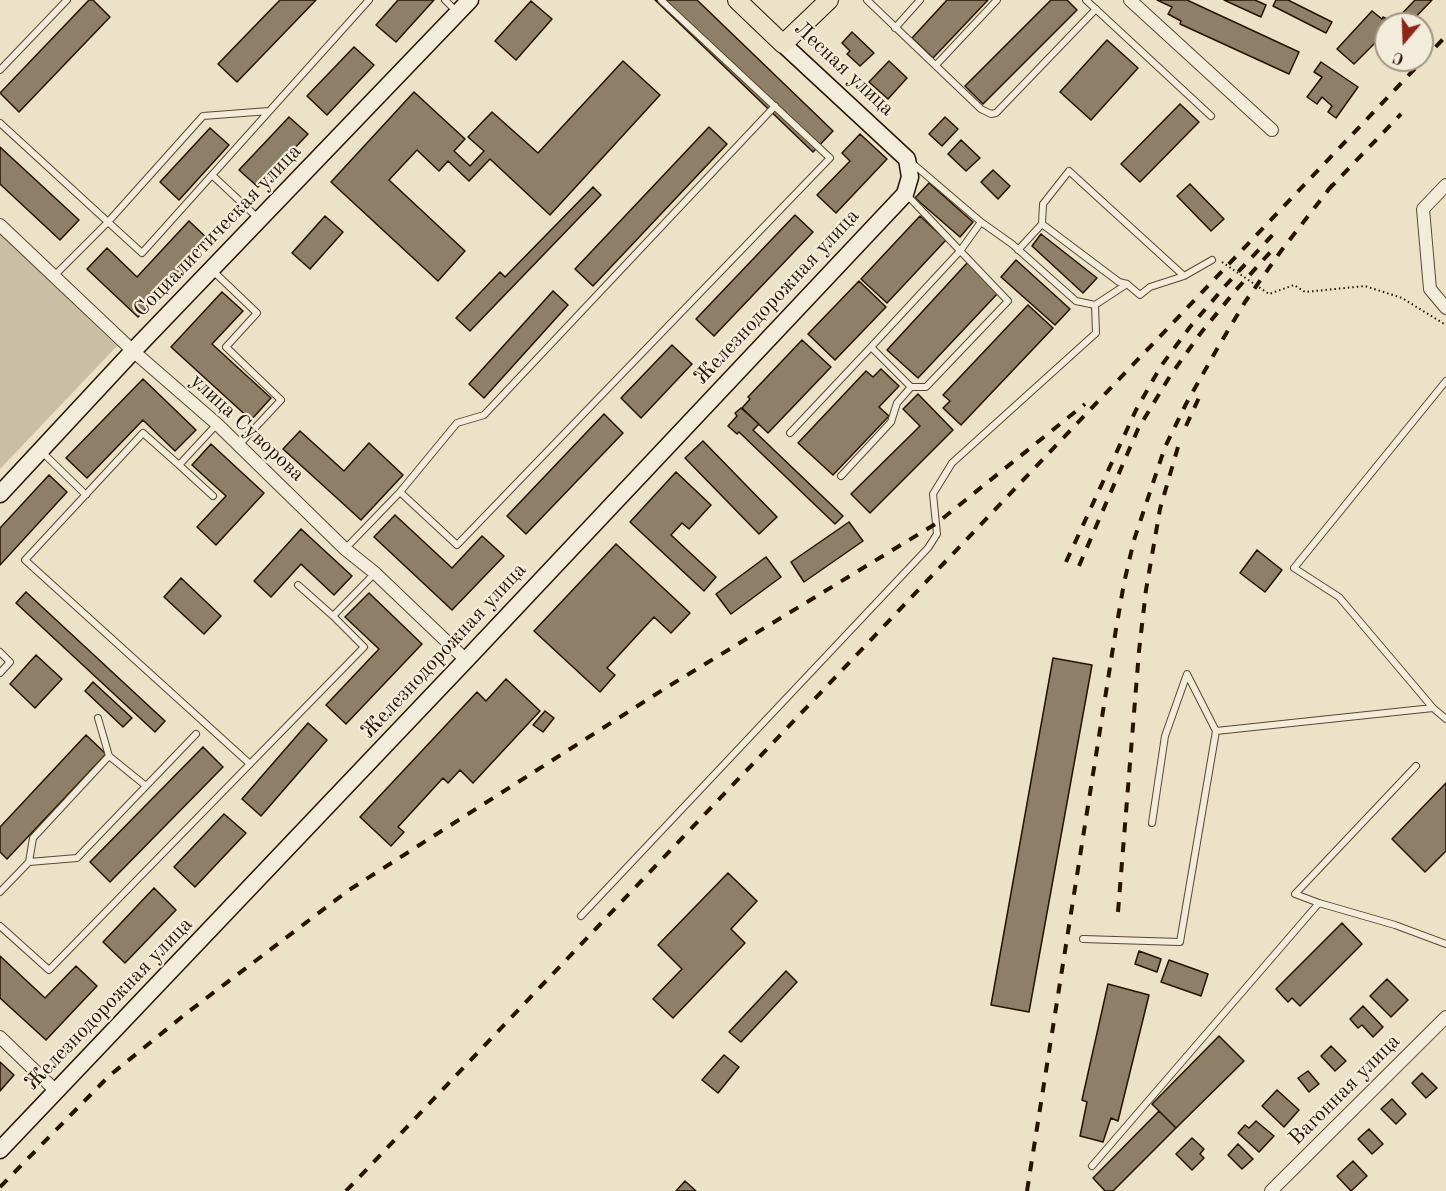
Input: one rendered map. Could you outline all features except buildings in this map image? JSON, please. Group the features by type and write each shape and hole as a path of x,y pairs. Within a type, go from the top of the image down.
{"main road":[{"name":"Социалистическая улица","path":"1,491 470,0"},
{"name":"Лесная улица","path":"737,0 907,159"},
{"path":"783,44 829,0"},
{"name":"Железнодорожная улица","path":"0,1150 905,194 910,177 907,159"}],"street":[{"path":"1130,0 1272,130"},
{"path":"1446,185 1423,209 1430,289 1446,308"},
{"name":"улица Суворова","path":"0,225 133,351 217,424 345,549 375,573 466,660"},
{"name":"Вагонная улица","path":"1271,1191 1446,1017"},
{"path":"0,1037 57,1092"}],"lane":[{"path":"0,70 67,0"},
{"path":"0,123 142,253 369,0"},
{"path":"445,0 458,12"},
{"path":"400,492 457,545 830,158 661,0"},
{"path":"867,0 981,109 991,114 996,113 1096,9"},
{"path":"895,28 920,0"},
{"path":"936,65 997,0"},
{"path":"1086,0 1211,116"},
{"path":"345,549 400,492 457,423 484,415 775,106"},
{"path":"54,276 108,222 203,116 270,111"},
{"path":"907,159 981,222 1018,250 1076,302 1095,305 1127,284"},
{"path":"1018,250 1042,224 1044,204 1069,171 1184,276"},
{"path":"212,175 260,220"},
{"path":"871,347 911,387 926,387 1008,301 905,194"},
{"path":"790,433 960,251 981,222"},
{"path":"1042,224 1140,295 1149,287 1184,276 1212,260"},
{"path":"212,270 257,313 226,347 281,400 239,445"},
{"path":"581,916 928,548 937,534 933,494 951,463 1096,333 1095,305"},
{"path":"1446,381 1294,568 1339,597 1433,708 1446,719"},
{"path":"841,476 891,422 897,403 911,387"},
{"path":"179,465 217,424"},
{"path":"213,496 143,433 26,560 250,764"},
{"path":"41,451 86,495"},
{"path":"333,616 375,573"},
{"path":"0,926 49,970 364,647 298,585"},
{"path":"0,652 10,662 0,673"},
{"path":"1083,939 1180,942 1216,731 1187,674 1165,735 1152,823"},
{"path":"1216,731 1433,708"},
{"path":"98,718 109,756 146,786"},
{"path":"29,862 77,858 196,734"},
{"path":"0,892 29,862 33,838 109,756"},
{"path":"1416,766 1294,894 1395,925 1446,944"},
{"path":"1092,1166 1318,903"}],"path":[{"path":"1212,260 1219,260 1269,294 1294,285 1305,292 1365,286 1402,298 1446,326"}],"shaded area":[{"path":"0,234 117,346 0,469"}],"railway":[{"path":"346,1191 1446,36"},
{"path":"1328,190 1401,114"},
{"path":"1027,1191 1116,629 1134,540 1165,447 1186,404 1245,302 1333,184"},
{"path":"1066,562 1136,410 1161,366 1190,327 1279,228"},
{"path":"1079,566 1138,429 1170,376 1200,334 1275,247"},
{"path":"1186,426 1202,391"},
{"path":"0,1187 109,1076 188,1012 349,890 664,689 937,523 1085,404"},
{"path":"1118,912 1146,590 1160,509 1180,440"}]}
